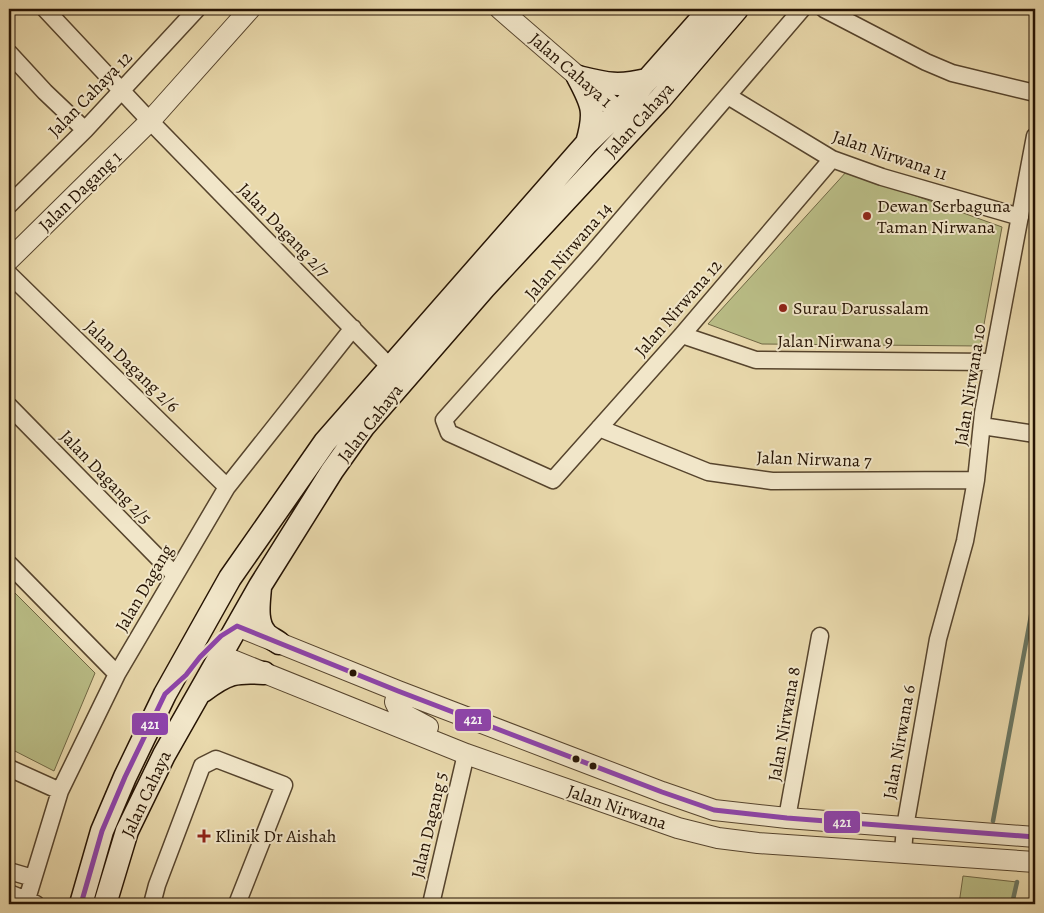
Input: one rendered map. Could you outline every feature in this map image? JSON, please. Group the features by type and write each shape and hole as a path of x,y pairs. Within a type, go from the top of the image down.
{"main road":[{"name":"Jalan Cahaya","path":"81,904 102,831 125,777 165,694 230,578 325,442 587,143 619,112 710,9"},
{"name":"Jalan Cahaya","path":"105,904 127,831 164,755 198,695 226,639 332,471 364,426 484,288 661,98 737,9"},
{"path":"578,77 623,85 648,80"},
{"path":"578,77 590,98 593,112 592,126 587,143"},
{"path":"611,151 620,135 622,124 619,112 633,112 661,98"},
{"path":"165,694 186,675 200,657 226,639 230,578"},
{"path":"260,586 258,610 260,623 266,634 279,644"},
{"path":"198,695 230,673 264,672"}],"street":[{"name":"Jalan Dagang 2/7","path":"45,9 150,121 390,367"},
{"name":"Jalan Cahaya 12","path":"9,205 85,130 197,9"},
{"name":"Jalan Dagang 1","path":"9,260 150,121 250,9"},
{"name":"Jalan Cahaya 1","path":"500,9 619,112"},
{"name":"Jalan Nirwana 14","path":"553,480 449,433 444,420 592,255 802,9"},
{"path":"824,9 926,62 952,73 1035,93"},
{"path":"9,53 45,92 85,130"},
{"name":"Jalan Nirwana 11","path":"728,96 832,159 882,177 1020,217"},
{"name":"Jalan Nirwana 10","path":"938,639 965,541 976,480 992,362 1035,136"},
{"name":"Jalan Nirwana 12","path":"553,480 682,335 832,159"},
{"name":"Jalan Dagang 2/6","path":"9,274 227,487"},
{"name":"Jalan Dagang","path":"32,902 33,878 60,791 117,674 227,487 353,328"},
{"name":"Jalan Nirwana 9","path":"682,335 756,360 992,362"},
{"name":"Jalan Dagang 2/5","path":"9,406 175,576"},
{"path":"982,426 1035,434"},
{"name":"Jalan Nirwana 7","path":"599,428 708,472 772,481 976,480"},
{"path":"9,564 117,674"},
{"name":"Jalan Nirwana 8","path":"787,818 820,636"},
{"name":"Jalan Nirwana","path":"226,639 279,644 686,801 714,810 787,818 1035,837"},
{"name":"Jalan Nirwana","path":"226,639 264,672 466,754 678,828 718,838 758,843 1035,862"},
{"name":"Jalan Nirwana 6","path":"903,852 905,827 938,639"},
{"path":"398,691 395,702 400,712 435,730 446,746"},
{"name":"Jalan Dagang 5","path":"431,904 466,754"},
{"path":"152,904 160,876 202,766 216,759 284,785 237,904"},
{"path":"9,768 60,791"},
{"path":"678,828 686,801"},
{"path":"9,871 33,878"},
{"path":"9,893 32,902"}],"green space":[{"path":"847,171 1002,227 980,346 762,344 708,324"},
{"path":"9,587 95,673 54,771 9,748"},
{"path":"963,876 1017,882 1013,904 959,904"}],"waterway":[{"path":"993,821 1035,594"},
{"path":"1012,904 1017,882"}],"transit line":[{"name":"421","path":"81,904 102,831 125,777 165,694 186,675 200,657 221,636 237,626 398,691 714,810 787,818 1035,837"}],"place":[{"name":"Dewan Serbaguna Taman Nirwana","path":"867,216"},
{"name":"Surau Darussalam","path":"783,308"},
{"name":"Klinik Dr Aishah","path":"204,836"}]}
